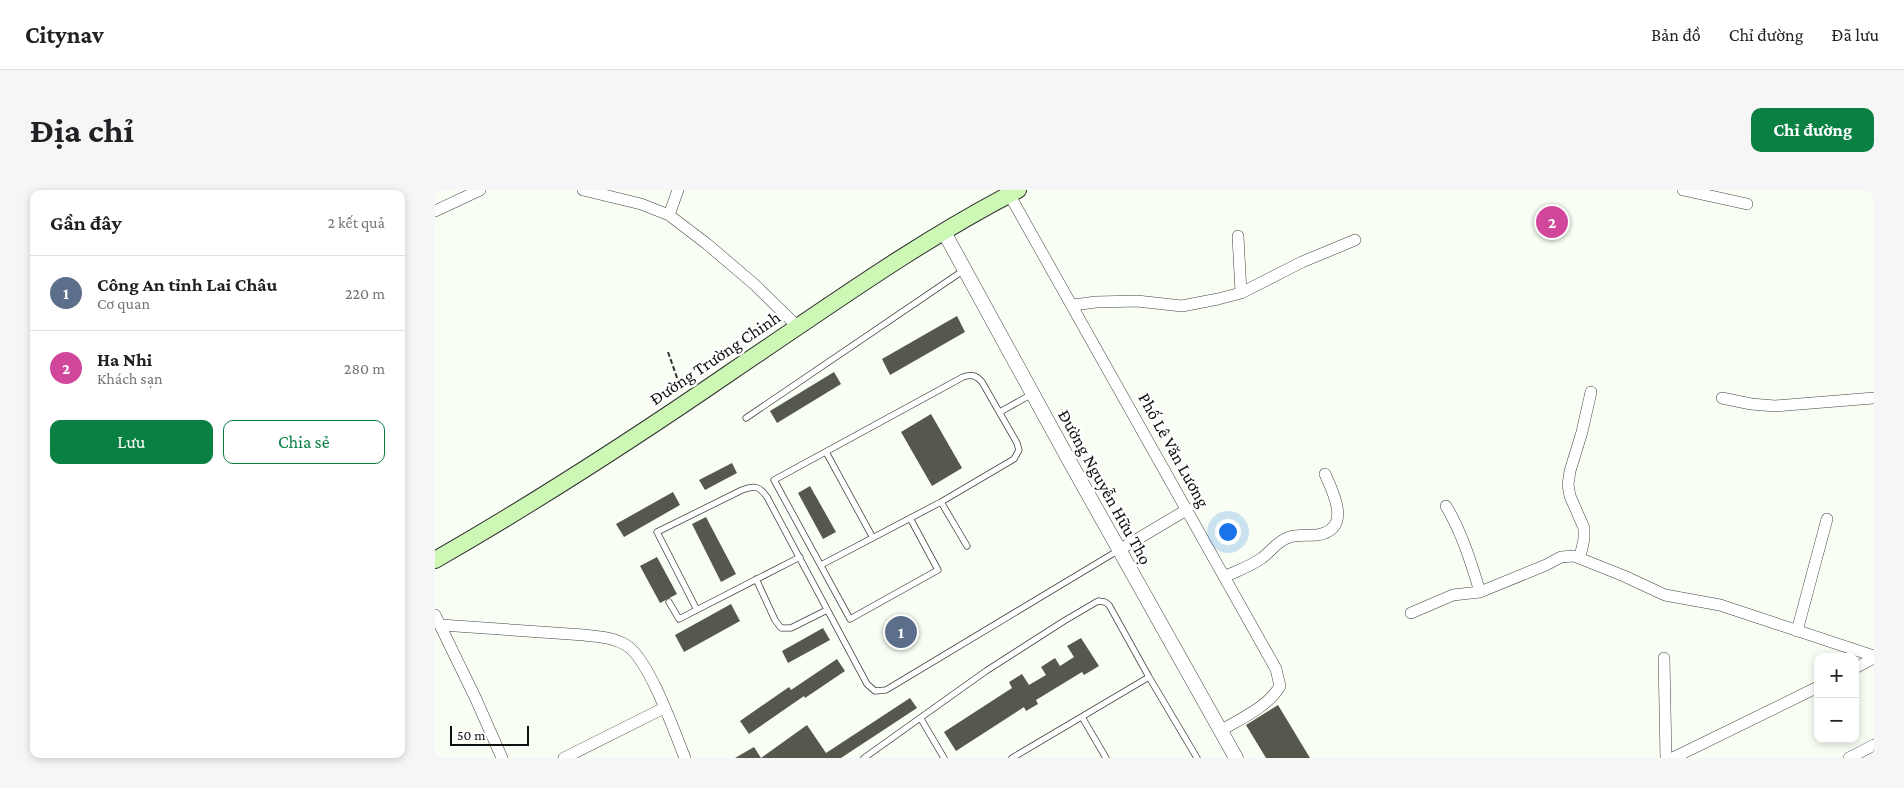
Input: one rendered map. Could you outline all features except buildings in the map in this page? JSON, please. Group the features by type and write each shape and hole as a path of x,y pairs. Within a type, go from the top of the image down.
{"main road":[{"name":"Đường Trường Chinh","path":"435,560 547,493 685,404 894,261 1013,192"}],"street":[{"path":"435,211 480,190"},
{"path":"583,190 641,204 669,215 754,284 797,326"},
{"path":"669,215 678,190"},
{"path":"1683,190 1747,204"},
{"name":"Phố Lê Văn Lương","path":"1013,192 1073,305 1276,669 1280,686 1277,693 1220,731"},
{"name":"Đường Nguyễn Hữu Thọ","path":"944,232 1032,394 1236,758"},
{"path":"1238,236 1241,293"},
{"path":"1073,305 1096,302 1137,301 1189,305 1241,293 1302,262 1355,240"},
{"path":"1580,558 1584,528 1571,496 1568,479 1591,392"},
{"path":"1722,398 1751,404 1775,406 1874,398"},
{"path":"1224,577 1263,557 1285,539 1293,536 1319,534 1330,529 1338,517 1339,509 1325,474"},
{"path":"1446,506 1465,545 1480,592"},
{"path":"1119,550 1187,509"},
{"path":"1797,631 1827,519"},
{"path":"1411,613 1453,595 1480,592 1561,557 1580,558 1665,595 1720,605 1874,657"},
{"path":"438,620 584,635 616,641 625,645 639,658 647,671 685,758"},
{"path":"438,620 502,758"},
{"path":"1859,666 1874,657"},
{"path":"1664,658 1666,758"},
{"path":"1673,758 1814,689"},
{"path":"564,758 664,708"},
{"path":"1854,757 1874,745"}],"lane":[{"path":"746,418 964,270"},
{"path":"821,565 873,538 910,518 941,502 1007,464 1018,455 1017,443 979,378 969,375 775,480 850,619 938,570 910,518"},
{"path":"1000,412 1032,394"},
{"path":"826,452 873,538"},
{"path":"697,610 657,532 742,490 755,486 760,488 767,497 867,684 875,691 886,690 1119,550"},
{"path":"941,502 967,546"},
{"path":"669,602 679,619 800,557"},
{"path":"756,579 775,620 781,628 791,628 827,610"},
{"path":"864,758 986,671 1098,601 1109,605 1197,758"},
{"path":"1012,758 1149,677"},
{"path":"1082,717 1106,758"},
{"path":"921,718 944,758"}],"path":[{"path":"668,352 685,404"}],"place":[{"name":"Ha Nhi","path":"1552,222"},
{"name":"Công An tỉnh Lai Châu","path":"901,632"}]}
